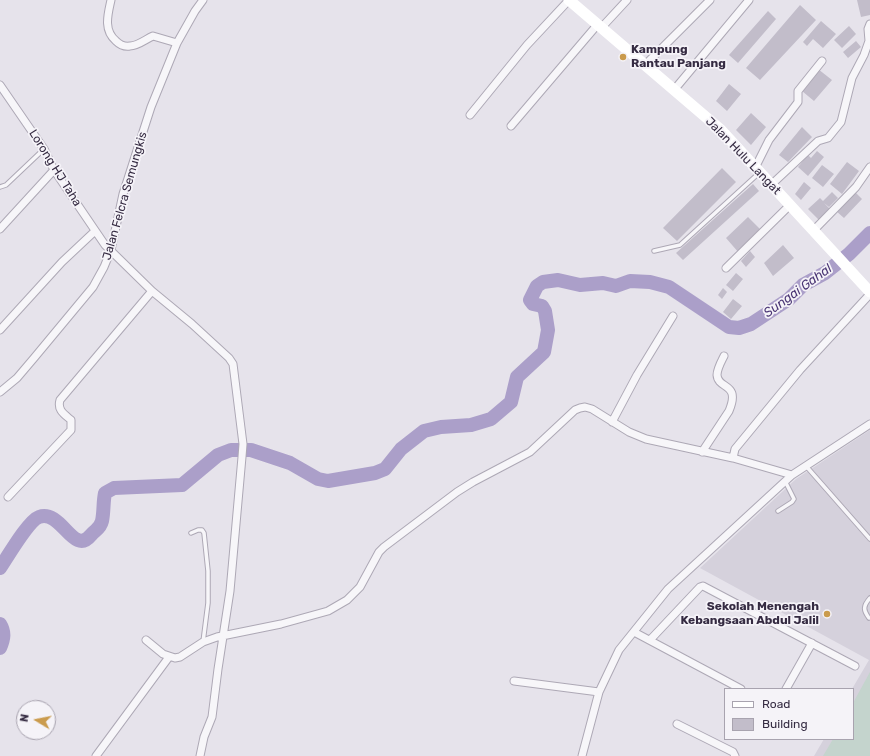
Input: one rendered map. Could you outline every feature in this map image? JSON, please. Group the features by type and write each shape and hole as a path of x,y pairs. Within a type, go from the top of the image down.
{"street":[{"path":"111,0 107,21 108,32 111,38 119,44 129,47 153,36 177,43"},
{"name":"Jalan Felcra Semungkis","path":"0,392 22,373 93,287 104,267 111,250 123,194 151,106 177,43 203,0"},
{"path":"470,115 527,46 569,0"},
{"name":"Jalan Hulu Langat","path":"569,0 721,130 870,293"},
{"path":"511,126 600,25 627,0"},
{"path":"645,65 710,0"},
{"path":"674,90 750,0"},
{"path":"771,185 818,141 828,138 841,122 852,78 869,41 868,29 870,24"},
{"path":"757,170 769,140 798,102 798,91 822,61"},
{"name":"Lorong HJ Taha","path":"0,85 44,149 54,170 105,244 152,291 230,358 233,364 243,444 242,457 230,591 212,717 204,737 200,756"},
{"path":"813,231 856,187 870,167"},
{"path":"0,229 54,170"},
{"path":"726,268 790,205"},
{"path":"0,330 62,262 95,231"},
{"path":"8,497 70,430 71,420 60,411 60,400 152,291"},
{"path":"733,458 735,449 800,370 870,293"},
{"path":"612,422 637,375 673,316"},
{"path":"702,452 730,411 732,403 733,395 731,390 718,379 717,376 724,356"},
{"path":"146,640 169,657 180,657 203,642 223,635 281,624 328,611 347,600 360,587 379,552 384,546 462,489 530,452 575,410 580,408 585,407 592,409 629,432 646,439 733,458 792,475"},
{"path":"582,756 599,692 618,650 668,589 792,475 870,424"},
{"path":"650,640 702,586 855,666"},
{"path":"634,632 739,688"},
{"path":"787,688 812,643"},
{"path":"96,756 169,657"},
{"path":"514,681 599,692"},
{"path":"677,724 733,752 735,756"}],"lane":[{"path":"0,187 6,185 44,149"},
{"path":"654,251 680,246 757,170"},
{"path":"806,466 870,539"},
{"path":"778,511 794,499 785,482"},
{"path":"191,533 202,530 204,534 208,571 208,603 203,642"},
{"path":"869,618 864,607 870,598"}],"shaded area":[{"name":"Sekolah Menengah Kebangsaan Abdul Jalil","path":"870,430 870,756 814,756 823,740 854,740 854,688 853,688 869,660 700,568 796,479"},
{"path":"870,672 870,756 823,756 832,740 854,740 854,701"}],"building":[{"path":"857,0 870,0 870,15 861,17"},
{"path":"800,5 816,20 760,80 746,68"},
{"path":"768,11 776,19 738,63 729,55"},
{"path":"821,21 836,34 823,48 813,39 807,46 803,42"},
{"path":"849,26 856,34 842,48 834,40"},
{"path":"856,41 861,47 848,58 843,52"},
{"path":"818,69 832,80 814,101 802,91"},
{"path":"729,84 741,94 727,111 716,101"},
{"path":"751,113 766,127 751,145 736,130"},
{"path":"802,127 812,137 788,162 779,155"},
{"path":"817,151 824,157 808,176 798,167 808,155 811,158"},
{"path":"847,162 859,171 842,194 830,184"},
{"path":"822,165 834,174 823,187 812,178"},
{"path":"722,168 736,182 677,241 663,228"},
{"path":"804,182 811,188 801,200 795,194"},
{"path":"753,184 759,191 683,260 676,253"},
{"path":"854,191 862,199 844,218 836,211"},
{"path":"832,192 838,198 829,207 824,203 830,209 819,220 808,209 820,198 823,201"},
{"path":"748,217 762,231 739,253 726,238"},
{"path":"783,245 794,258 773,276 764,263"},
{"path":"750,251 755,257 746,267 741,261"},
{"path":"736,273 743,279 733,291 726,285"},
{"path":"723,288 727,292 722,299 718,295"},
{"path":"733,299 742,306 731,319 723,312"}],"waterway":[{"name":"Sungai Gahal","path":"0,568 29,525 39,517 47,516 61,525 73,537 79,540 85,540 98,529 101,524 103,518 105,493 114,488 182,485 218,455 231,450 251,450 290,463 318,479 328,481 375,473 385,469 401,449 424,431 441,427 471,425 491,419 511,402 517,377 544,352 548,330 545,311 542,306 533,304 530,300 537,286 543,282 558,280 580,285 603,283 616,286 630,281 650,282 669,287 729,327 739,328 751,324 789,299 803,285 825,273 849,254 870,233"},
{"name":"Sungai Gahal","path":"0,624 3,630 0,648"}],"place":[{"name":"Kampung Rantau Panjang","path":"623,57"},
{"name":"Sekolah Menengah Kebangsaan Abdul Jalil","path":"827,614"}]}
